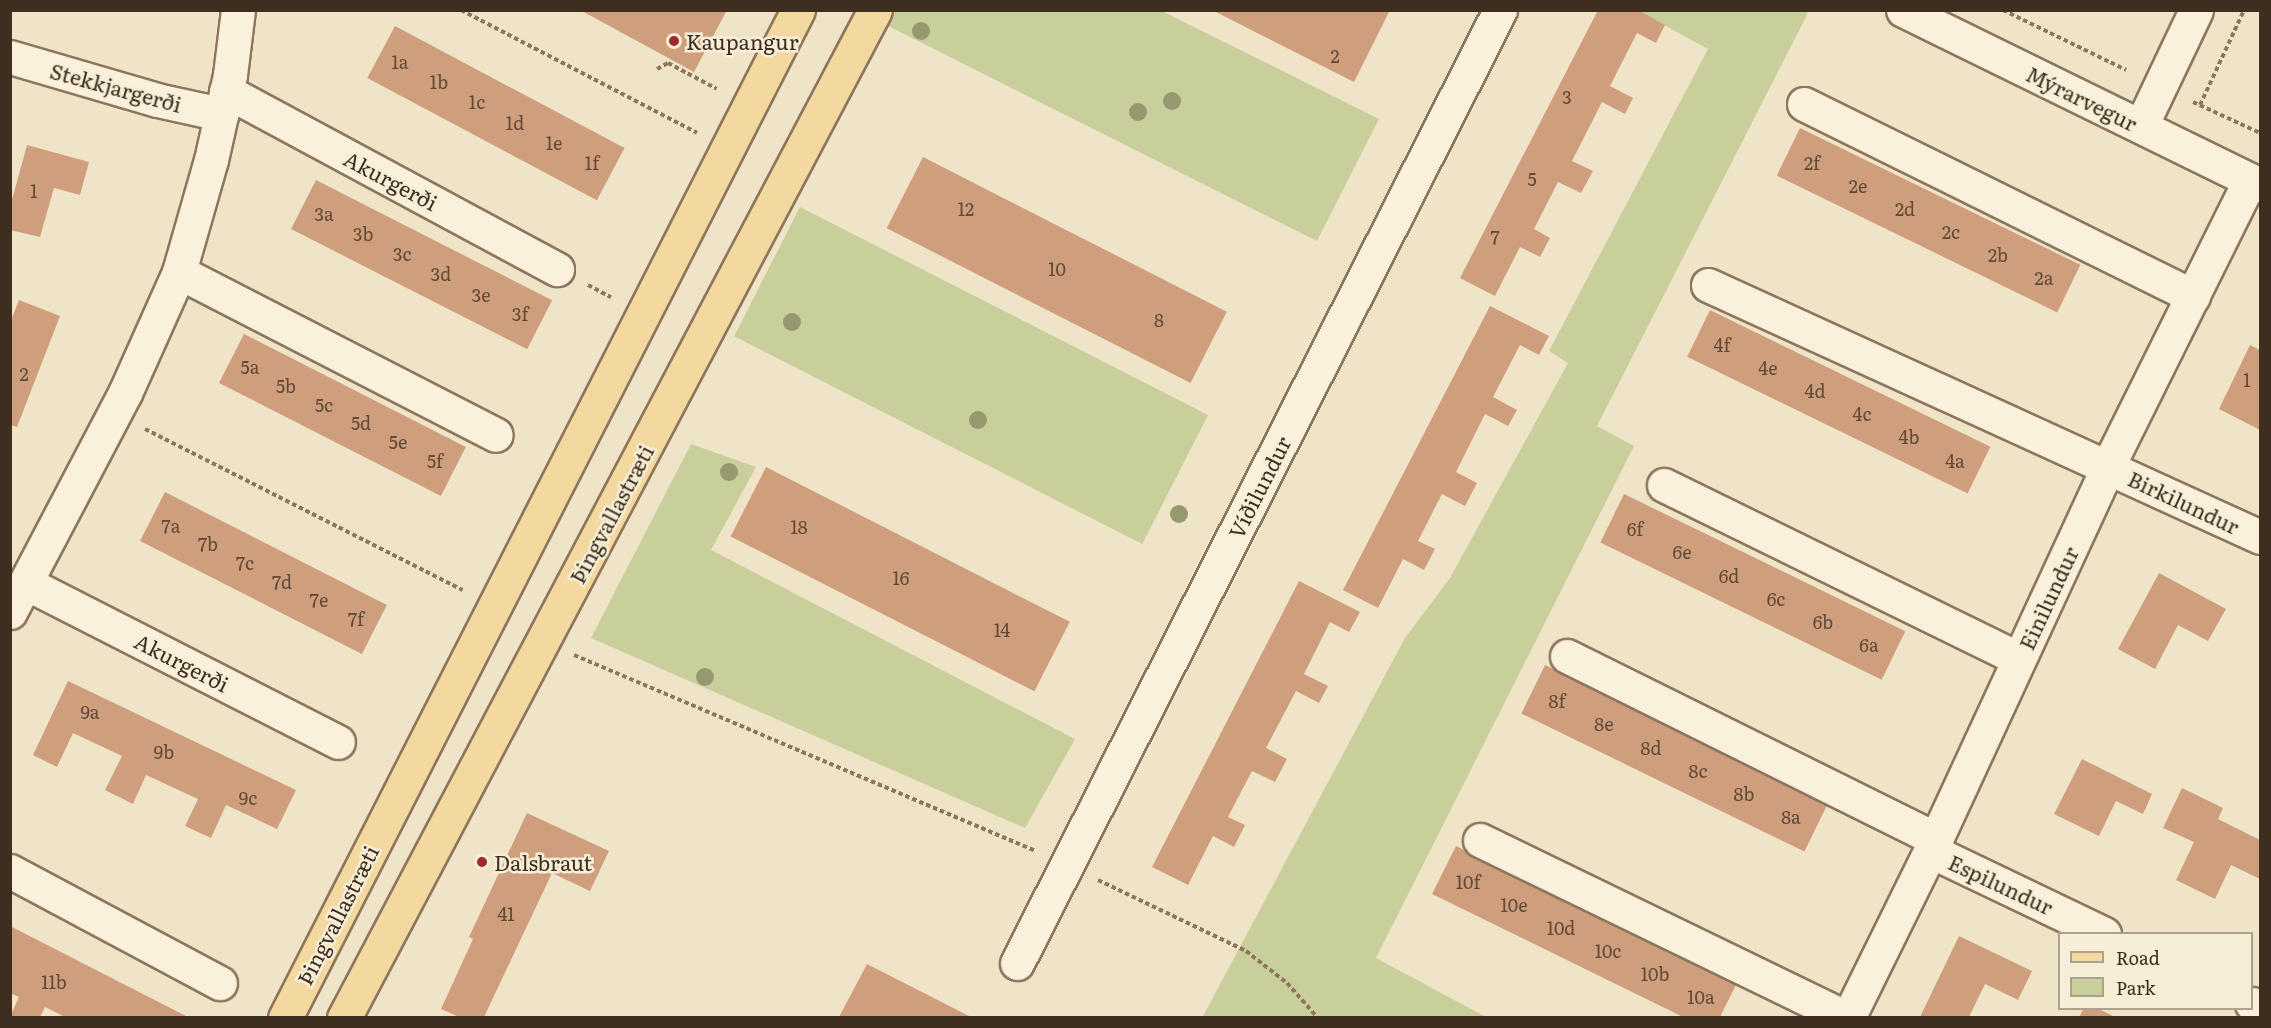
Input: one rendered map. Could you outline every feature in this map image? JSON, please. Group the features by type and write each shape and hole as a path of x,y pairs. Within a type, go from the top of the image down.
{"main road":[{"name":"Þingvallastræti","path":"285,1017 798,10"},
{"name":"Þingvallastræti","path":"344,1017 875,10"}],"street":[{"path":"10,612 114,414 179,272 224,103 238,10"},
{"name":"Víðilundur","path":"1017,963 1500,10"},
{"name":"Mýrarvegur","path":"1903,10 2255,182"},
{"path":"2141,126 2196,10"},
{"name":"Stekkjargerði","path":"10,57 157,100 224,103"},
{"name":"Akurgerði","path":"224,103 557,268"},
{"path":"1804,104 2193,296"},
{"name":"Einilundur","path":"1847,1017 1934,845 2108,466 2193,296 2255,182"},
{"path":"179,272 496,435"},
{"name":"Birkilundur","path":"1708,285 2260,537"},
{"path":"1664,485 2019,659"},
{"name":"Akurgerði","path":"26,582 338,742"},
{"name":"Espilundur","path":"1567,656 2102,932"},
{"path":"1480,840 1847,1017"},
{"path":"10,871 220,983"}],"path":[{"path":"460,10 701,135"},
{"path":"2200,105 2244,10"},
{"path":"657,69 668,63 723,92"},
{"path":"114,414 468,593"},
{"path":"543,642 1066,864 1246,951 1287,983 1318,1017"}],"green space":[{"path":"894,10 1162,11 1379,119 1317,241 886,25"},
{"path":"1803,10 1808,13 1597,426 1634,446 1376,958 1486,1017 1202,1018 1405,638 1450,578 1568,363 1549,351 1708,49 1638,11"},
{"path":"800,207 1208,415 1142,544 734,336"},
{"path":"691,444 756,467 711,550 1075,739 1025,828 591,638"}],"building":[{"name":"Kaupangur","path":"580,10 727,10 694,72"},
{"path":"1212,10 1387,10 1389,12 1354,82"},
{"path":"1598,10 1638,10 1665,25 1656,43 1637,33 1610,86 1633,98 1625,114 1602,102 1572,161 1593,171 1581,193 1558,182 1534,229 1550,238 1540,257 1520,247 1495,296 1460,278"},
{"path":"395,26 625,148 597,200 367,78"},
{"path":"1800,128 2080,265 2057,312 1777,176"},
{"path":"27,145 89,162 80,195 54,188 40,237 10,230 10,207"},
{"path":"923,157 1227,312 1191,383 887,228"},
{"path":"316,180 552,300 527,349 291,229"},
{"path":"19,300 60,316 17,427 10,425 10,323"},
{"path":"1490,306 1549,336 1539,355 1520,345 1493,397 1517,410 1508,426 1485,414 1456,472 1477,483 1465,506 1442,494 1418,541 1435,549 1424,570 1403,559 1378,608 1343,590"},
{"path":"1710,310 1990,447 1968,494 1687,357"},
{"path":"244,334 466,447 441,496 219,383"},
{"path":"2250,345 2260,350 2260,430 2219,409"},
{"path":"766,467 1070,622 1034,691 731,536"},
{"path":"165,492 387,605 362,654 140,541"},
{"path":"1624,494 1905,631 1882,680 1600,543"},
{"path":"2159,573 2226,609 2208,641 2178,625 2155,669 2118,649"},
{"path":"1299,581 1360,612 1349,632 1330,622 1304,674 1328,686 1319,703 1296,691 1266,748 1287,759 1275,782 1252,771 1228,817 1245,825 1234,847 1213,836 1188,885 1152,867"},
{"path":"1545,665 1828,803 1804,852 1521,714"},
{"path":"68,681 296,790 277,829 226,805 211,838 185,826 198,799 146,775 133,804 105,790 122,756 73,733 57,767 33,755"},
{"path":"2082,759 2152,794 2143,814 2116,801 2099,836 2054,814"},
{"path":"2182,788 2223,808 2218,819 2260,840 2260,879 2231,865 2215,899 2176,880 2194,842 2163,828"},
{"path":"527,813 609,851 590,891 552,873 484,1017 459,1017 441,1009 473,939 469,937"},
{"path":"1456,846 1736,985 1720,1017 1683,1017 1432,894"},
{"path":"10,926 188,1017 65,1017 45,1007 40,1017 10,1017 19,997 10,993"},
{"path":"1959,936 2032,971 2018,1000 1985,984 1969,1017 1920,1017"},
{"path":"867,964 971,1017 839,1017"},
{"path":"2083,1010 2101,1010 2115,1017 2079,1017"}],"place":[{"name":"Kaupangur","path":"674,41"},
{"name":"Dalsbraut","path":"482,862"}]}
